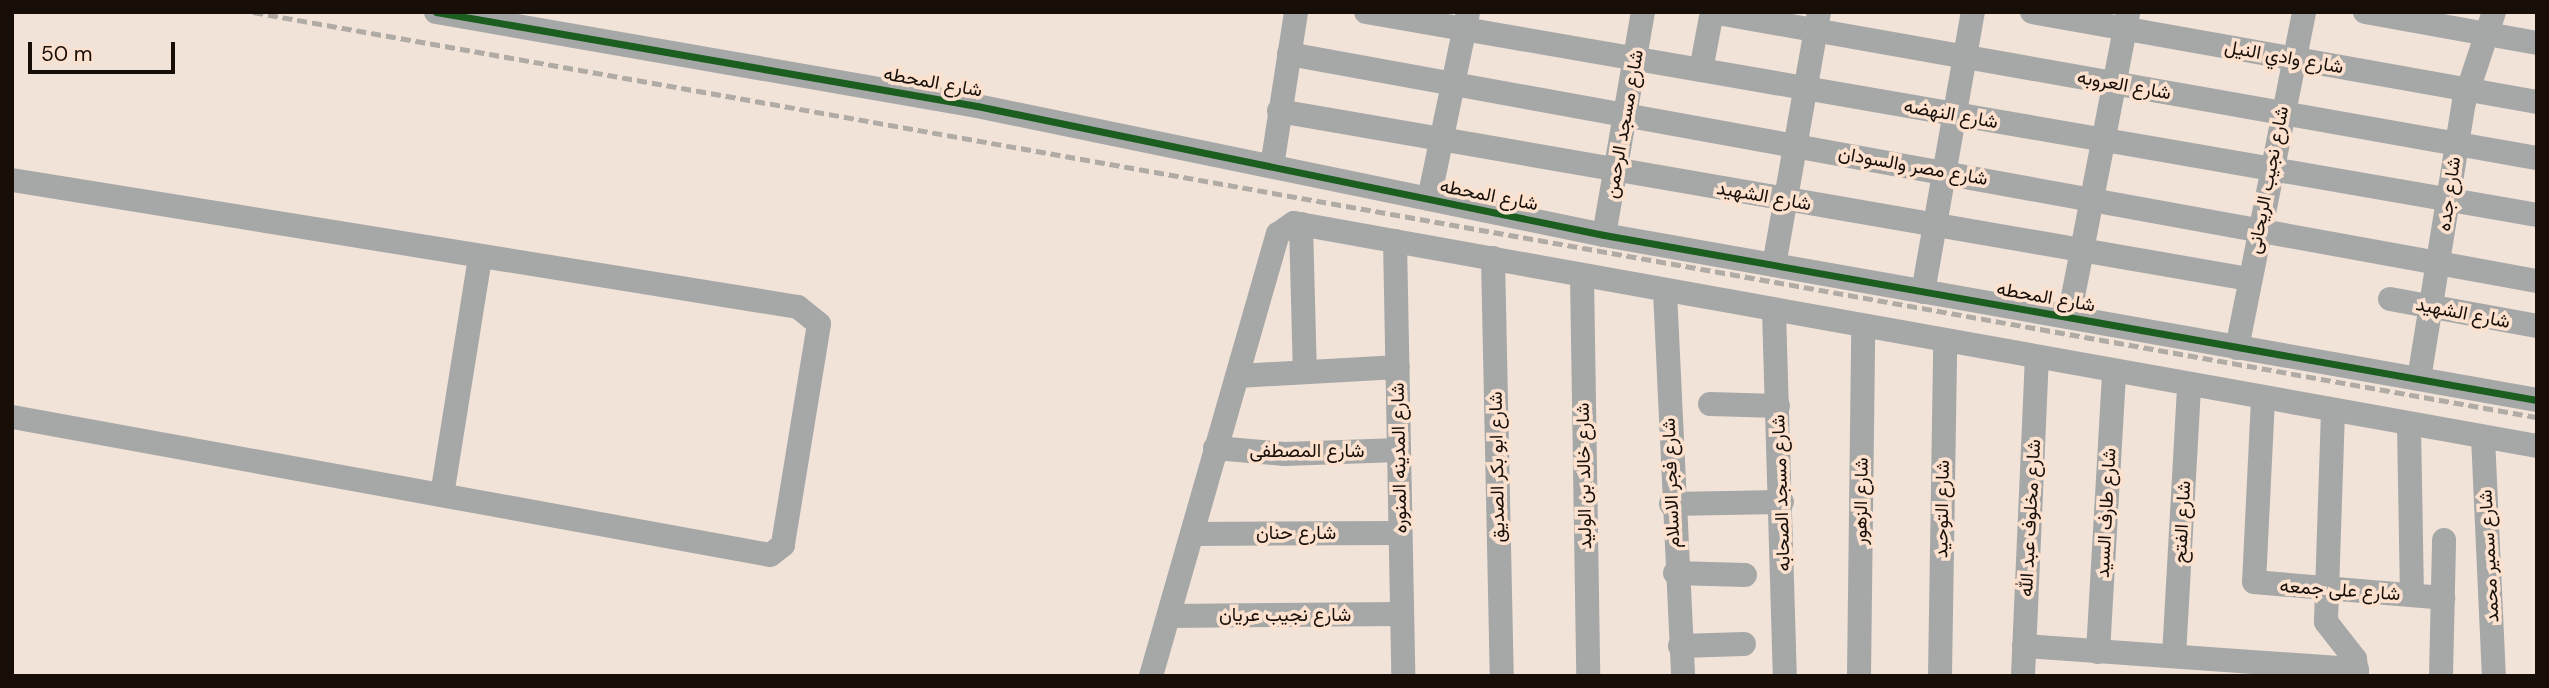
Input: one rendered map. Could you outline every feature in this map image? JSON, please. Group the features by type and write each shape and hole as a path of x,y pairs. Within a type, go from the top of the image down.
{"street":[{"name":"شارع المحطه","path":"436,12 977,106 1604,235 2537,400"},
{"path":"1272,166 1296,12"},
{"name":"شارع النهضه","path":"1366,12 1466,21 1635,59 1805,90 2537,215"},
{"name":"شارع مسجد الرحمن","path":"1604,235 1643,12"},
{"path":"1923,292 1972,12"},
{"name":"شارع وادي النيل","path":"2032,12 2127,21 2292,58 2537,102"},
{"name":"شارع نجيب الريحانى","path":"2237,348 2269,169 2304,12"},
{"path":"2365,12 2491,23 2537,43"},
{"path":"1701,70 1715,13"},
{"name":"شارع العروبه","path":"1715,13 1818,22 1965,57 2537,158"},
{"path":"1429,199 1466,21"},
{"path":"2069,317 2127,21"},
{"path":"1774,265 1818,22"},
{"name":"شارع جده","path":"2419,379 2440,260 2445,200 2456,143 2467,90 2491,23"},
{"name":"شارع مصر والسودان","path":"1289,54 2259,227 2440,260 2537,281"},
{"name":"شارع الشهيد","path":"1279,111 2249,279"},
{"path":"12,180 480,259 808,309 819,334 783,545 770,555 12,417"},
{"path":"1301,224 1305,372"},
{"path":"1151,676 1281,228 1301,224 2114,374 2537,446"},
{"name":"شارع المدينه المنوره","path":"1395,241 1403,676"},
{"name":"شارع ابو بكر الصديق","path":"1493,258 1502,676"},
{"path":"442,495 480,259"},
{"name":"شارع خالد بن الوليد","path":"1582,276 1588,676"},
{"name":"شارع فجر الاسلام","path":"1665,291 1671,504 1683,676"},
{"name":"شارع الشهيد","path":"2390,299 2537,327"},
{"name":"شارع مسجد الصحابه","path":"1774,310 1782,502 1784,676"},
{"name":"شارع الزهور","path":"1859,676 1863,327"},
{"name":"شارع التوحيد","path":"1940,676 1945,342"},
{"name":"شارع مخلوف عبد الله","path":"2023,676 2037,359"},
{"path":"1238,376 1398,367"},
{"name":"شارع طارف السيد","path":"2098,652 2114,374"},
{"name":"شارع الفتح","path":"2174,656 2189,387"},
{"name":"شارع على جمعه","path":"2263,399 2251,577 2259,584 2443,598"},
{"path":"1710,404 1778,407"},
{"path":"2024,646 2357,672 2351,652 2329,632 2327,589 2333,411"},
{"path":"2409,425 2412,595"},
{"name":"شارع سمير محمد","path":"2483,437 2494,676"},
{"name":"شارع المصطفى","path":"1215,448 1285,454 1399,450"},
{"path":"1671,504 1782,502"},
{"name":"شارع حنان","path":"1192,534 1400,533"},
{"path":"2441,676 2444,540"},
{"path":"1675,573 1745,575"},
{"name":"شارع نجيب عريان","path":"1168,616 1402,614"},
{"path":"1680,646 1744,644"}],"railway":[{"path":"253,12 2537,417"}],"cycle path":[{"path":"436,12 977,106 1604,235 2537,400"}]}
